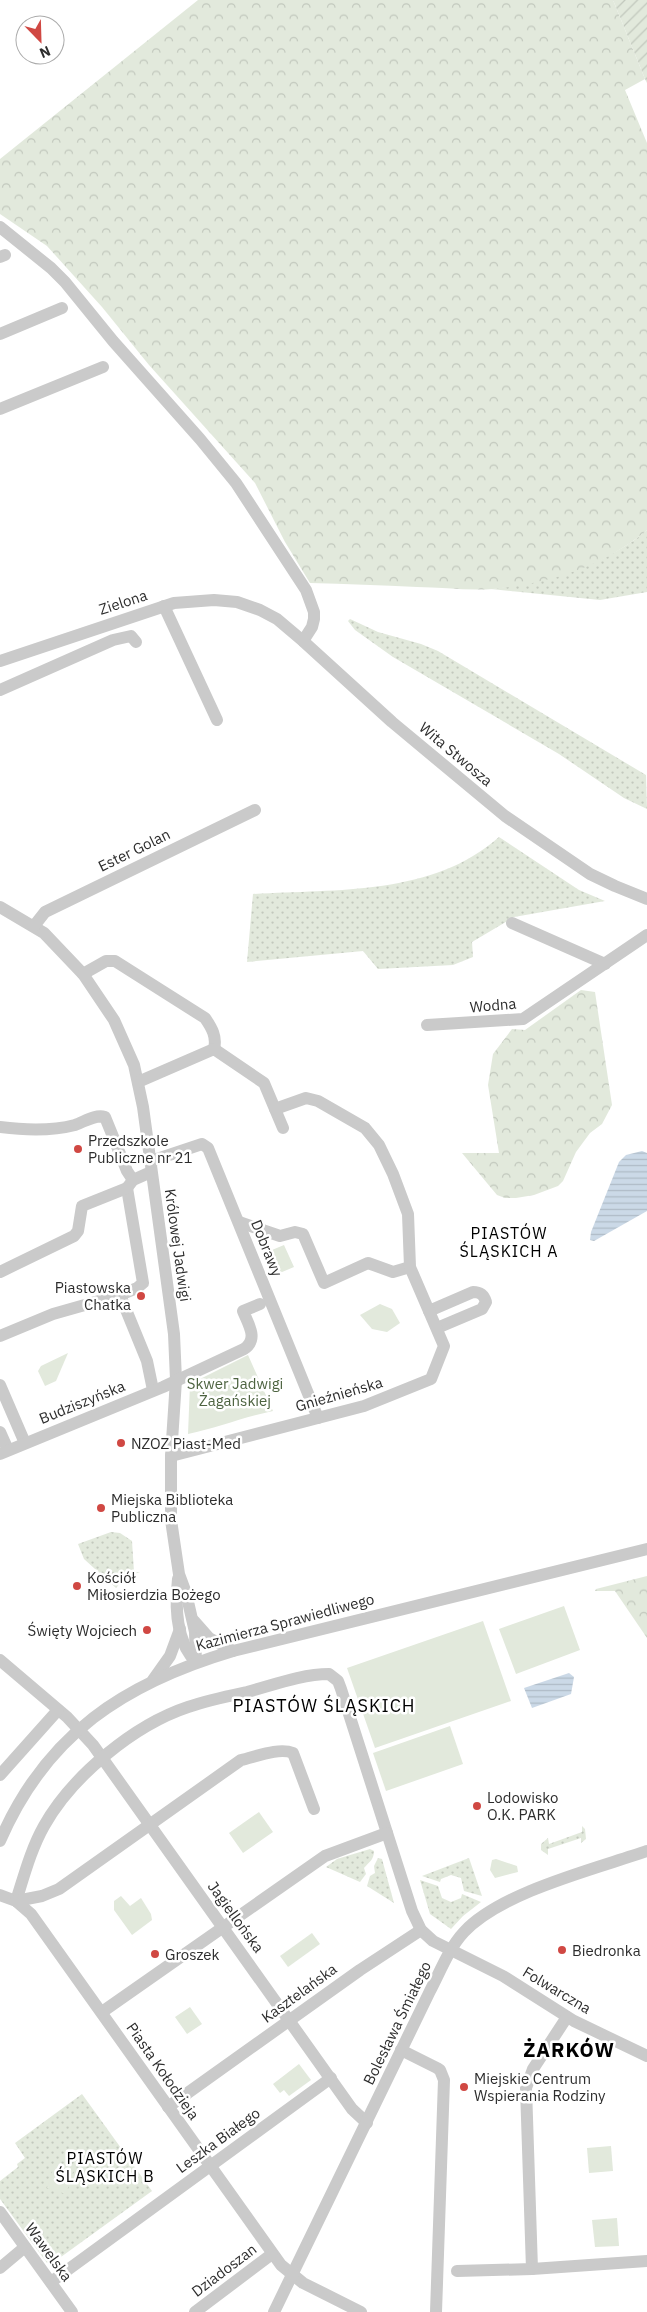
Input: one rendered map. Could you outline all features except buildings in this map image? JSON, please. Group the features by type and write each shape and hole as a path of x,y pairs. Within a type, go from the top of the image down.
{"street":[{"path":"0,227 65,282 112,341 200,439 236,483 306,590 314,612 314,618 312,627 303,641"},
{"path":"0,334 62,308"},
{"path":"0,408 103,367"},
{"name":"Zielona","path":"0,660 164,606 192,600 237,602 260,610"},
{"path":"164,606 218,720"},
{"name":"Wita Stwosza","path":"260,610 277,619 429,754 505,816 590,874 614,886 647,898"},
{"path":"0,690 113,640 132,636 136,642"},
{"name":"Ester Golan","path":"34,926 44,912 255,810"},
{"path":"0,907 34,926"},
{"path":"512,923 605,964"},
{"name":"Królowej Jadwigi","path":"34,926 60,948 82,974 114,1020 134,1065 138,1082 174,1334 176,1380 171,1456 171,1520 179,1574 192,1619 197,1648 196,1662"},
{"name":"Wodna","path":"427,1025 523,1019 647,935"},
{"path":"82,974 106,961 114,961 205,1018 210,1024 216,1041 214,1049"},
{"path":"138,1082 214,1049"},
{"path":"214,1049 264,1083 283,1128"},
{"name":"Gnieźnieńska","path":"171,1456 374,1403 431,1379 444,1346 410,1267 408,1214 393,1174 378,1145 365,1128 318,1101 306,1098 276,1108"},
{"path":"0,1127 31,1129 63,1127 75,1125 97,1116 105,1116 127,1171 130,1184 143,1282 137,1288 120,1295 53,1314 0,1336"},
{"name":"Dobrawy","path":"151,1167 202,1144 208,1148 318,1418"},
{"path":"0,1272 76,1234 82,1206 130,1184 151,1167"},
{"path":"238,1222 280,1236 295,1232 302,1234 324,1283 368,1263 393,1272 410,1267"},
{"path":"429,1311 473,1292 479,1292 485,1299 485,1306 482,1309 437,1328"},
{"path":"120,1295 146,1361 153,1390"},
{"name":"Budziszyńska","path":"4,1452 176,1380 250,1345 252,1337 243,1311 260,1304"},
{"path":"0,1385 25,1443"},
{"path":"0,1432 4,1452"},
{"name":"Kazimierza Sprawiedliwego","path":"0,1841 26,1792 44,1768 80,1729 119,1698 153,1680 196,1662 232,1651 647,1549"},
{"name":"Królowej Jadwigi","path":"179,1574 177,1590 180,1628 184,1647 196,1662"},
{"path":"192,1619 208,1638 232,1651"},
{"path":"153,1680 170,1656 180,1628"},
{"name":"Jagiellońska","path":"0,1660 80,1729 359,2117 367,2123"},
{"path":"314,1809 296,1758 289,1751 241,1760 151,1826 59,1889 42,1896 16,1901 36,1842 44,1826 62,1800 102,1758 136,1733 187,1707 302,1678 329,1674 338,1680 412,1911 421,1930 433,1941 452,1950"},
{"path":"0,1775 58,1710"},
{"path":"102,2012 325,1856 388,1833"},
{"name":"Bolesława Śmiałego","path":"274,2312 401,2050 452,1950 464,1932 493,1909 538,1889 647,1851"},
{"name":"Piasta Kołodzieja","path":"0,1895 16,1901 31,1914 168,2108 211,2165 272,2254 292,2276 306,2285 361,2312"},
{"name":"Kasztelańska","path":"168,2108 360,1970 421,1930"},
{"name":"Folwarczna","path":"452,1950 503,1976 567,2017 647,2056"},
{"path":"532,2269 526,2088 533,2069 567,2017"},
{"path":"401,2050 440,2070 444,2080 436,2312"},
{"name":"Leszka Białego","path":"51,2282 331,2078"},
{"name":"Wawelska","path":"0,2212 72,2312"},
{"path":"0,2268 25,2246"},
{"name":"Dziadoszan","path":"195,2312 272,2254"},
{"path":"457,2271 532,2269 647,2260"}],"green space":[{"path":"198,0 613,0 645,79 625,90 647,143 647,530 631,543 594,563 555,578 514,587 474,590 310,583 285,542 255,483 149,365 102,307 47,246 0,214 0,159"},
{"path":"613,0 647,0 647,83 645,79"},
{"path":"647,530 647,592 600,600 491,589 553,577 594,563 630,543"},
{"path":"350,619 378,632 421,644 438,651 646,775 647,809 624,798 559,754 393,657 355,630 348,621"},
{"path":"499,837 579,890 605,901 514,917 472,942 473,957 453,965 378,969 363,951 247,962 253,894 350,889 414,880 444,870 473,856"},
{"path":"581,990 595,992 612,1105 602,1124 590,1133 576,1152 563,1181 558,1186 534,1195 516,1198 505,1198 497,1195 462,1153 499,1153 488,1085 493,1054 512,1029 525,1030"},
{"path":"284,1245 294,1267 275,1275 268,1260 271,1258 272,1250"},
{"path":"380,1304 392,1309 400,1323 387,1332 372,1329 360,1315"},
{"path":"68,1353 56,1381 45,1386 38,1371 41,1366"},
{"name":"Skwer Jadwigi Żagańskiej","path":"248,1355 273,1411 188,1434 190,1384"},
{"path":"111,1532 120,1533 132,1541 134,1572 140,1572 124,1578 116,1588 84,1559 78,1544"},
{"path":"647,1576 647,1638 615,1591 595,1591 596,1589"},
{"path":"564,1606 580,1650 516,1674 499,1629"},
{"path":"483,1621 511,1701 375,1748 347,1668"},
{"path":"450,1726 463,1764 386,1791 373,1753"},
{"path":"259,1812 273,1832 243,1853 229,1833"},
{"path":"582,1826 585,1829 586,1839 581,1843 581,1838 548,1849 548,1855 541,1850 541,1844 548,1838 549,1844 582,1832"},
{"path":"370,1849 374,1851 373,1857 364,1868 366,1874 360,1882 326,1867 337,1859"},
{"path":"378,1858 382,1859 394,1903 367,1886 370,1876 375,1873 374,1866"},
{"path":"469,1858 482,1896 464,1891 461,1878 451,1875 441,1879 440,1882 422,1876"},
{"path":"496,1859 517,1866 518,1872 495,1878 490,1870 492,1860"},
{"path":"420,1880 438,1886 442,1898 451,1902 461,1898 462,1894 481,1902 463,1916 451,1929 430,1914"},
{"path":"121,1896 130,1906 141,1898 151,1914 152,1920 132,1935 114,1910 114,1901"},
{"path":"312,1933 320,1944 288,1967 280,1956"},
{"path":"190,2007 202,2024 187,2034 175,2017"},
{"path":"299,2064 311,2080 289,2096 284,2090 280,2093 273,2084"},
{"path":"82,2094 152,2191 54,2262 47,2263 0,2199 0,2181 18,2167 17,2164 25,2158 15,2143"},
{"path":"611,2146 613,2171 589,2173 587,2148"},
{"path":"55,2163 74,2169 66,2194 47,2188"},
{"path":"617,2218 619,2246 595,2247 592,2220"}],"water":[{"path":"642,1151 647,1153 647,1211 594,1241 590,1240 591,1232 619,1162 626,1155"},
{"path":"569,1673 574,1677 571,1694 532,1708 524,1688"}],"place":[{"name":"Przedszkole Publiczne nr 21","path":"78,1149"},
{"name":"Piastowska Chatka","path":"141,1296"},
{"name":"NZOZ Piast-Med","path":"121,1443"},
{"name":"Miejska Biblioteka Publiczna","path":"101,1508"},
{"name":"Kościół Miłosierdzia Bożego","path":"77,1586"},
{"name":"Święty Wojciech","path":"147,1630"},
{"name":"Lodowisko O.K. PARK","path":"477,1806"},
{"name":"Biedronka","path":"562,1950"},
{"name":"Groszek","path":"155,1954"},
{"name":"Miejskie Centrum Wspierania Rodziny","path":"464,2087"}],"district":[{"name":"PIASTÓW ŚLĄSKICH A","path":"509,1242"},
{"name":"PIASTÓW ŚLĄSKICH","path":"324,1705"},
{"name":"ŻARKÓW","path":"569,2049"},
{"name":"PIASTÓW ŚLĄSKICH B","path":"105,2167"}]}
